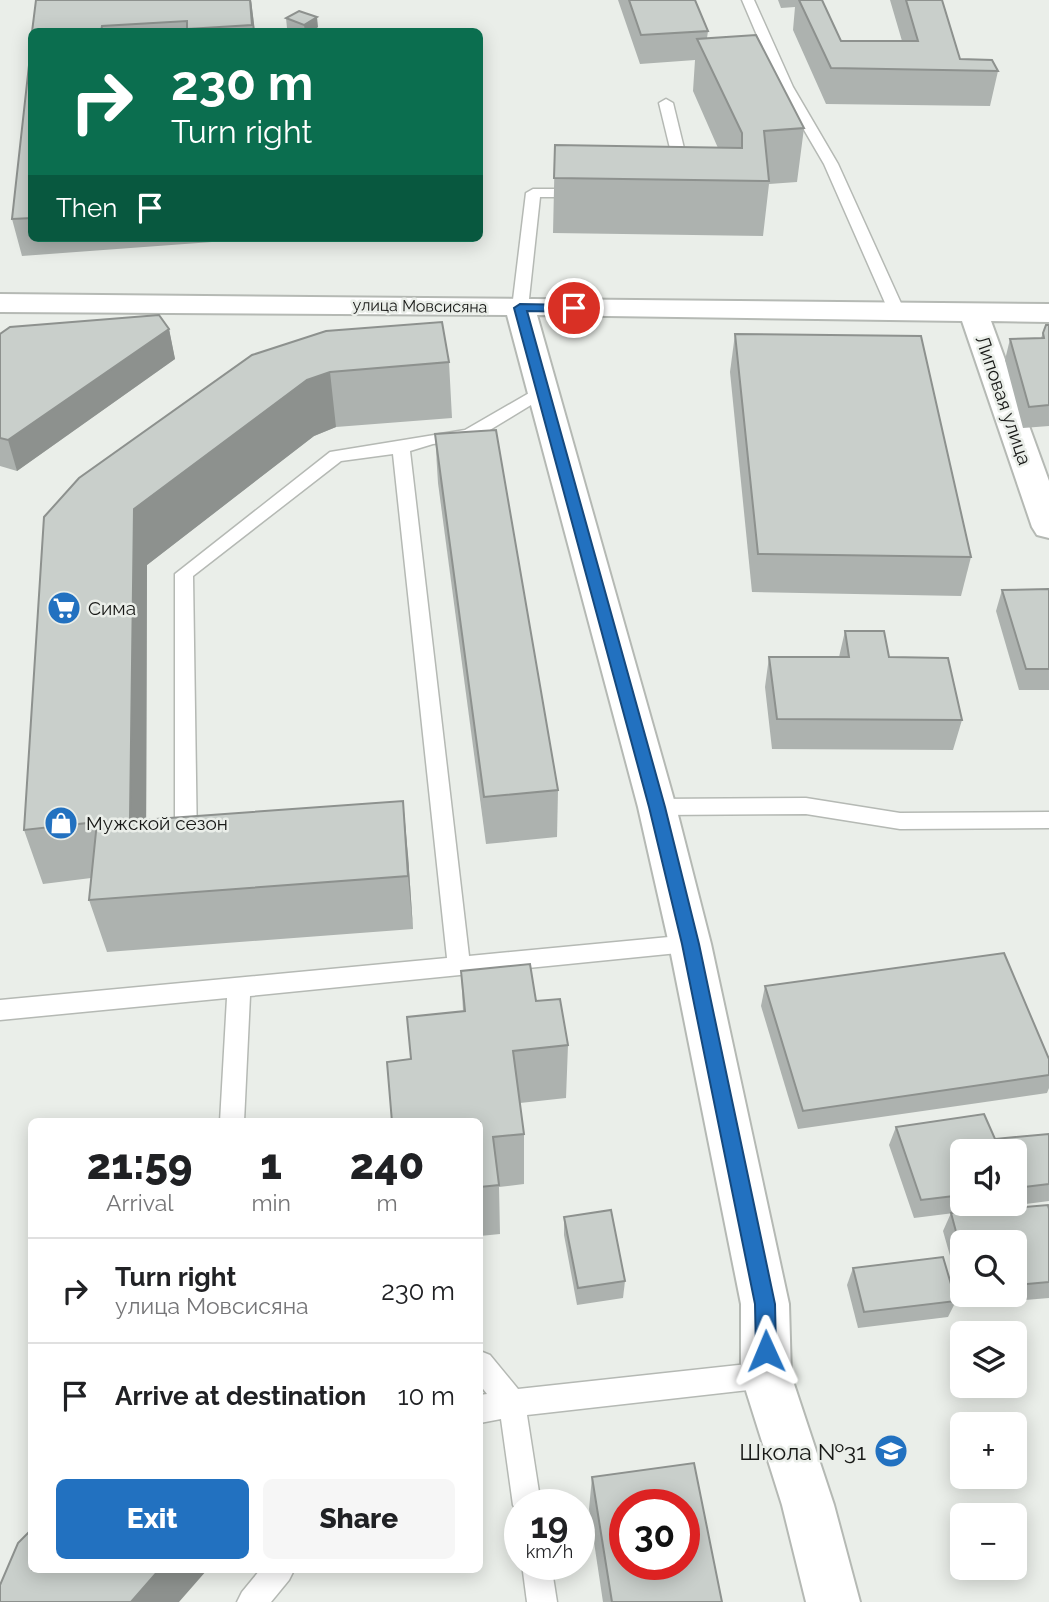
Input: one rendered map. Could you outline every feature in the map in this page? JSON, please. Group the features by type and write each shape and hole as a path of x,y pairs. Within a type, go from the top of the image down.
{"street":[{"name":"улица Мовсисяна","path":"0,303 242,302 520,308 1049,313"},
{"path":"520,308 657,807 690,944 765,1304 766,1375 808,1505 833,1602"},
{"name":"Липовая улица","path":"973,312 1049,527"}],"lane":[{"path":"748,0 786,87 831,164 897,312"},
{"path":"666,103 687,192"},
{"path":"520,308 533,193 597,192"},
{"path":"186,847 184,574 337,456 401,448 432,439 469,435 543,390"},
{"path":"401,448 459,966"},
{"path":"657,807 806,806 900,821 1049,820"},
{"path":"0,1010 690,944"},
{"path":"232,1118 239,987"},
{"path":"483,1368 512,1404 525,1489"},
{"path":"483,1409 766,1375"},
{"path":"252,1602 276,1573"},
{"path":"539,1580 542,1602"}],"building":[{"path":"36,0 250,0 252,25 187,28 187,21 102,28 32,28"},
{"path":"629,0 695,0 708,31 641,35"},
{"path":"799,0 822,0 841,41 918,41 906,0 942,0 960,59 992,60 998,71 831,68"},
{"path":"299,11 317,17 304,25 286,18"},
{"path":"756,35 804,128 764,131 769,181 554,178 555,145 742,148 742,133 697,39"},
{"path":"28,74 28,218 12,219"},
{"path":"159,315 169,329 8,440 0,438 0,334 10,327"},
{"path":"442,322 449,362 330,372 307,380 134,509 130,819 114,822 403,801 408,876 89,900 97,822 24,830 44,517 79,478 252,355 326,331"},
{"path":"1046,325 1049,325 1049,405 1029,407 1010,339 1044,338"},
{"path":"735,334 921,336 971,557 758,554"},
{"path":"496,430 558,790 484,797 435,434"},
{"path":"1049,589 1049,669 1026,669 1002,590"},
{"path":"845,631 884,631 889,657 948,658 962,720 777,719 769,657 849,657"},
{"path":"1004,953 1049,1059 1049,1075 803,1111 765,986"},
{"path":"530,964 536,1001 560,999 568,1045 513,1051 524,1134 493,1137 499,1185 483,1187 483,1118 392,1118 387,1062 411,1059 407,1017 465,1011 461,971"},
{"path":"984,1114 995,1139 950,1139 950,1196 921,1200 896,1127"},
{"path":"1049,1134 1049,1184 1027,1187 1027,1139 995,1139"},
{"path":"1048,1205 1049,1282 1027,1284 1027,1230 956,1230 952,1216 1027,1216 1027,1207"},
{"path":"611,1210 625,1281 578,1288 564,1217"},
{"path":"943,1257 950,1281 950,1302 864,1312 853,1268"},
{"path":"694,1463 699,1489 609,1489 609,1580 700,1580 700,1493 722,1602 612,1602 592,1477"},
{"path":"28,1533 28,1573 156,1573 131,1602 0,1602 0,1585 18,1543"}],"place":[{"name":"Сима","path":"64,608"},
{"name":"Мужской сезон","path":"61,823"},
{"name":"Школа №31","path":"891,1451"}],"route":[{"path":"574,308 520,308 657,807 690,944 765,1304 766,1351"}]}
